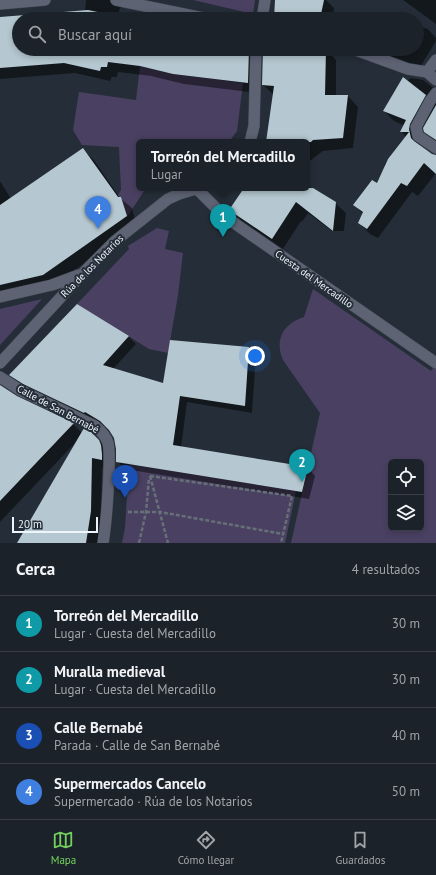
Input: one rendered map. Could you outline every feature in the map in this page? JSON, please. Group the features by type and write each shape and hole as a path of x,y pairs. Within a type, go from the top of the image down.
{"street":[{"path":"0,4 45,0"},
{"path":"116,0 174,12"},
{"path":"263,12 265,0"},
{"path":"251,139 254,126 256,56"},
{"path":"372,56 418,72 427,72 436,80"},
{"path":"427,72 436,60"},
{"path":"436,93 430,101 416,128 418,136 436,148"},
{"name":"Rúa de los Notarios","path":"0,363 83,273 121,236 168,199 188,191"},
{"name":"Cuesta del Mercadillo","path":"201,191 224,216 436,363"},
{"path":"0,297 52,285 83,273"},
{"name":"Calle de San Bernabé","path":"0,377 20,390 101,430 108,443 109,450 108,511 103,543"}],"path":[{"path":"150,476 168,543"},
{"path":"139,543 146,512 150,476"},
{"path":"150,476 292,496 281,543"},
{"path":"108,511 160,512 283,534"}],"shaded area":[{"path":"193,0 255,0 253,12 244,12"},
{"path":"140,66 173,74 243,83 237,131 231,139 136,139 136,191 144,191 127,217 121,197 117,197 121,190 119,147 82,145 73,130 79,92 136,100"},
{"path":"157,228 169,231 165,249 183,253 178,295 168,353 149,349 77,304 129,249 128,246"},
{"path":"313,289 431,371 436,364 436,543 291,543 320,413 283,360 280,353 280,339 283,333 291,323 304,317"},
{"path":"42,299 0,345 0,309"},
{"path":"129,464 296,491 285,543 122,543 125,528"}],"building":[{"path":"275,0 324,0 321,12 274,12"},
{"path":"88,10 98,12 63,12"},
{"path":"12,16 12,56 249,56 248,83 173,74 140,66 108,62 107,67 101,67 100,71 64,63 0,68 0,17"},
{"path":"263,56 326,56 325,95 348,95 343,138 313,140 311,142 310,139 266,139 274,86 262,85"},
{"path":"403,77 426,95 410,124 409,129 411,138 414,141 432,154 436,155 436,174 424,163 407,186 401,183 367,229 358,223 363,212 353,205 372,180 377,183 388,159 409,132 400,132 406,120 383,111"},
{"path":"436,105 436,140 424,132 423,128"},
{"path":"83,148 118,197 121,197 127,216 43,275 0,285 0,205"},
{"path":"310,188 313,188 336,202 333,231 296,202 272,239 229,210 242,191 310,191"},
{"path":"77,304 129,336 103,365 163,383 170,340 249,347 245,406 180,396 173,445 308,467 302,492 116,462 114,438 109,430 100,421 85,412 84,413 23,384 9,375"},
{"path":"0,385 17,396 74,423 0,501"},
{"path":"84,428 91,432 99,440 102,454 102,460 92,458 91,511 86,543 17,543"}],"place":[{"name":"Supermercados Cancelo","path":"98,229"},
{"name":"Torreón del Mercadillo","path":"223,237"},
{"name":"Muralla medieval","path":"302,482"},
{"name":"Calle Bernabé","path":"125,498"}]}
